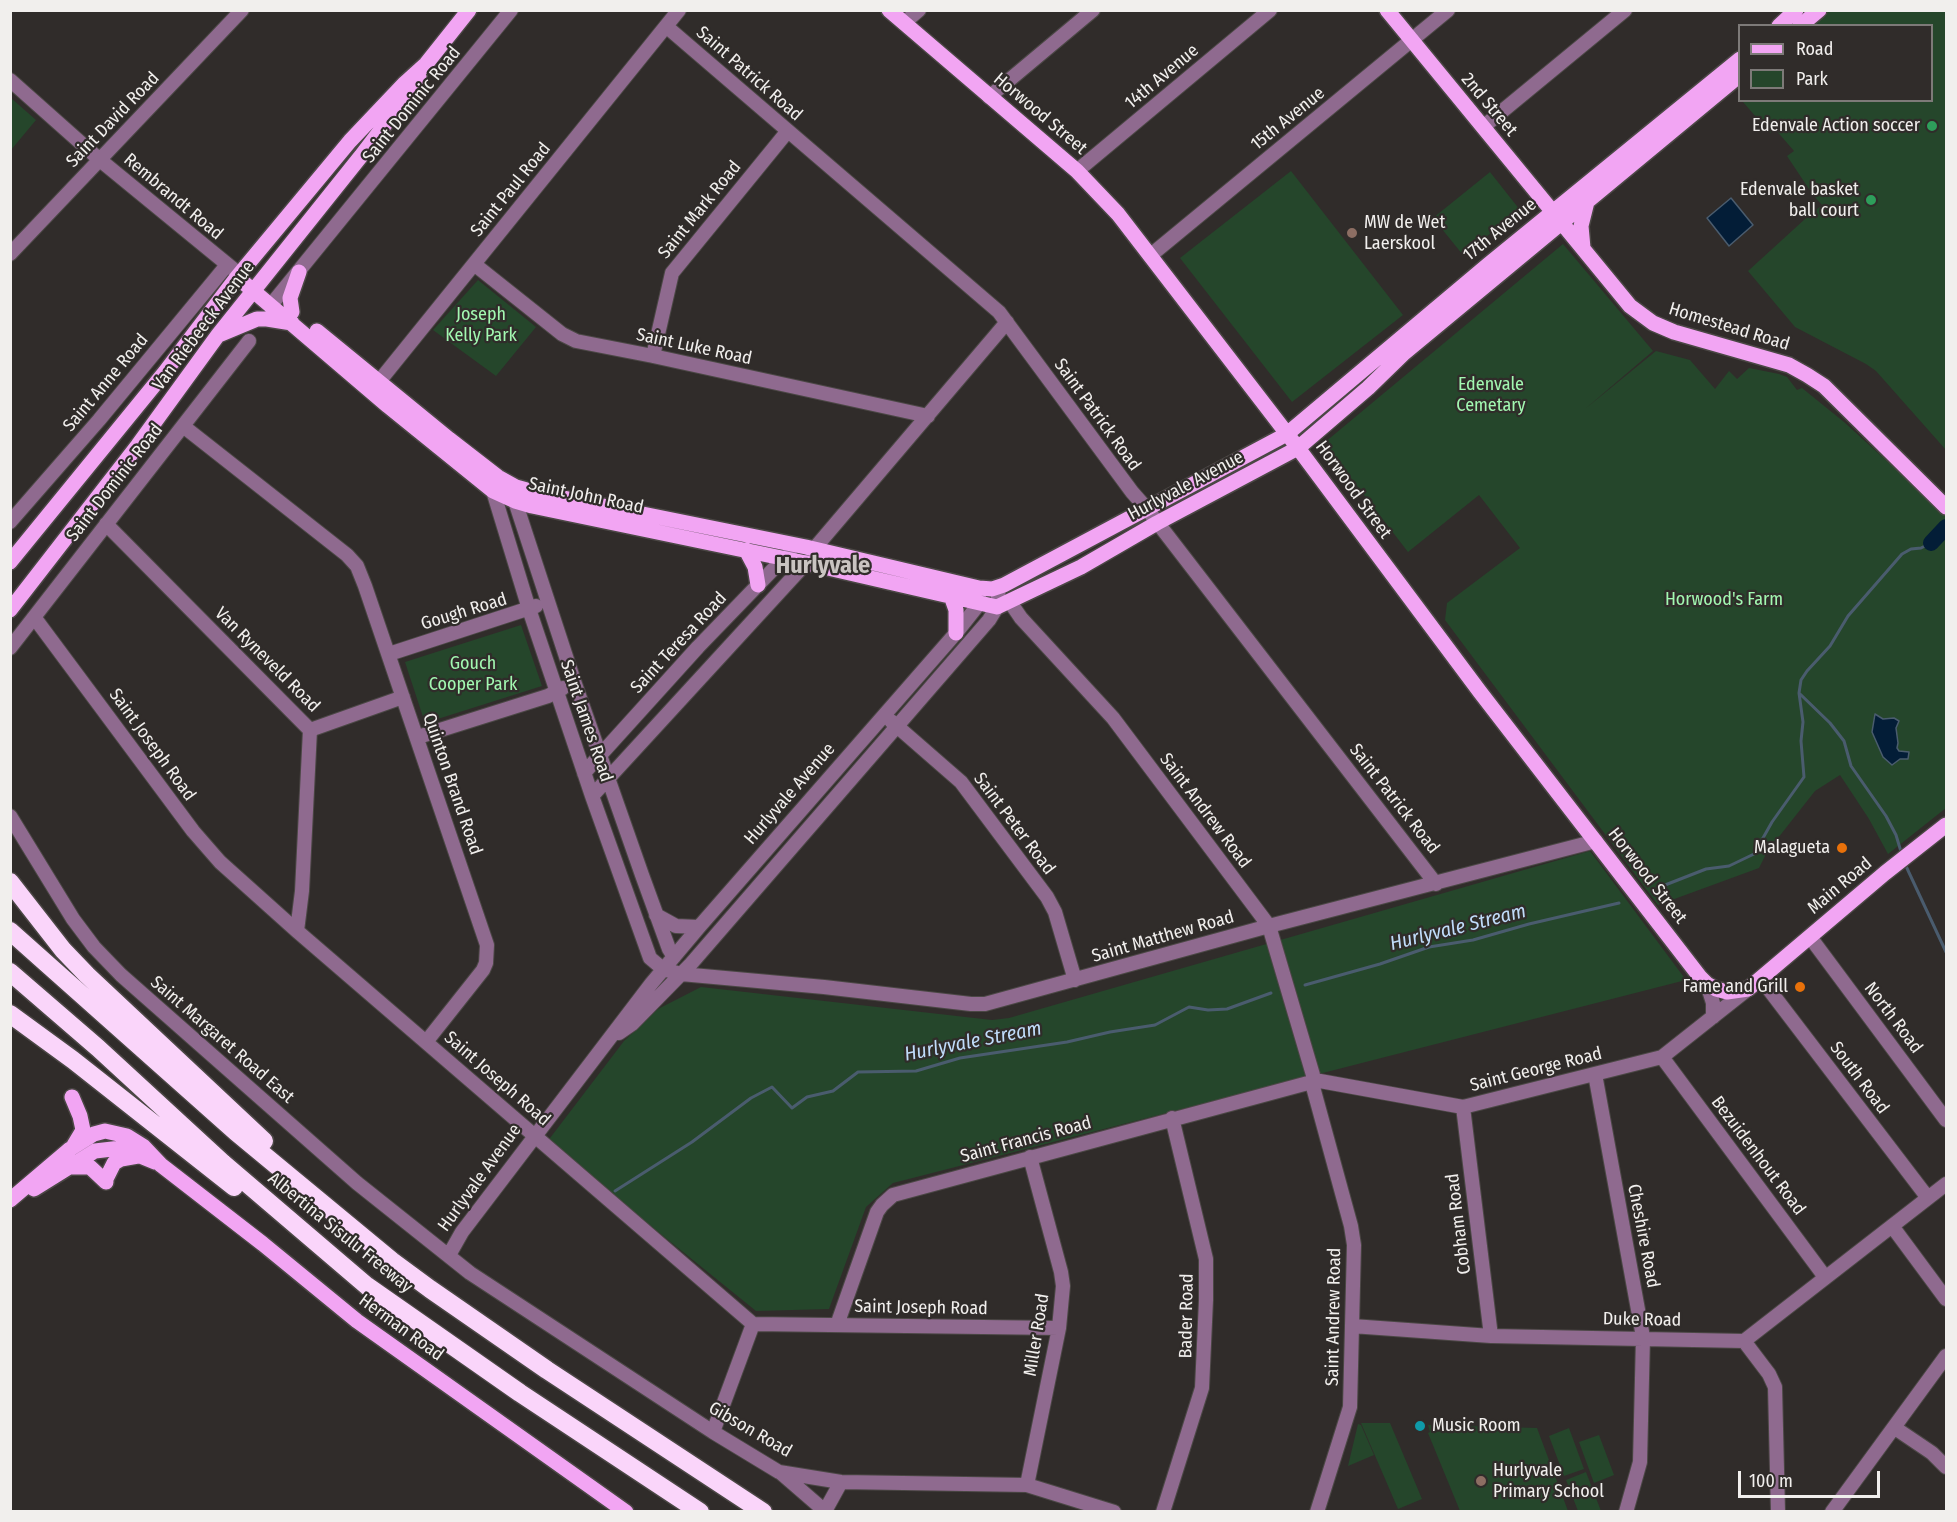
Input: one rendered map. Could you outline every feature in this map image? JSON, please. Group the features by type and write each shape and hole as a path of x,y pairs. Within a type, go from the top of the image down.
{"highway":[{"path":"10,882 63,950 87,975 392,1261"},
{"path":"10,932 236,1132 392,1261"},
{"name":"Albertina Sisulu Freeway","path":"10,972 98,1048 223,1162 367,1286 520,1393 700,1512"},
{"path":"10,1014 73,1060 316,1252 367,1286"},
{"name":"Albertina Sisulu Freeway","path":"392,1261 430,1290 547,1370 763,1512"}],"main road":[{"name":"Van Riebeeck Avenue","path":"10,610 138,445 218,335 412,89 426,64 469,10"},
{"name":"Horwood Street","path":"889,10 1077,171 1118,214 1298,448 1446,646 1707,984"},
{"name":"2nd Street","path":"1387,10 1558,218"},
{"path":"1781,24 1796,10"},
{"path":"1802,24 1819,10"},
{"name":"17th Avenue","path":"1298,448 1738,61"},
{"name":"Van Riebeeck Avenue","path":"10,562 165,372 235,270 350,141 426,64"},
{"name":"17th Avenue","path":"1287,434 1558,218 1587,202 1738,77"},
{"path":"1583,248 1581,226 1587,202"},
{"name":"Homestead Road","path":"1558,218 1630,306 1653,323 1674,332 1789,365 1824,386 1944,504"},
{"name":"Saint John Road","path":"235,270 495,484 543,509 806,563 953,589"},
{"path":"218,335 262,318 292,318 290,297 299,272"},
{"name":"Hurlyvale Avenue","path":"979,596 1287,434"},
{"name":"Hurlyvale Avenue","path":"1004,604 1081,567 1157,523 1298,448"},
{"name":"Saint John Road","path":"515,494 814,549 1004,604"},
{"path":"746,550 755,567 758,585"},
{"path":"956,633 953,589 992,582 1030,570"},
{"name":"Main Road","path":"1761,979 1886,873 1947,825"},
{"path":"1707,984 1727,992 1748,989 1761,979"},
{"path":"70,1149 78,1141 83,1130 72,1097"},
{"name":"Herman Road","path":"10,1202 70,1149 94,1134 105,1131 127,1136 357,1321 626,1512"},
{"name":"Herman Road","path":"10,1202 95,1151 121,1148 161,1165"},
{"path":"69,1167 90,1167 106,1180 114,1163 138,1155"}],"street":[{"name":"Saint David Road","path":"13,246 100,160 242,10"},
{"name":"Saint Dominic Road","path":"274,302 511,10"},
{"name":"Saint Paul Road","path":"375,386 679,10"},
{"path":"904,23 919,10"},
{"path":"989,97 1093,10"},
{"name":"14th Avenue","path":"1077,171 1270,10"},
{"name":"15th Avenue","path":"1151,255 1448,10"},
{"path":"1483,128 1625,10"},
{"name":"Saint Patrick Road","path":"667,27 990,303 1007,322 1131,492 1147,509 1436,884"},
{"name":"Rembrandt Road","path":"10,80 100,160 235,270"},
{"name":"Saint Mark Road","path":"653,356 672,273 788,132"},
{"name":"Saint Luke Road","path":"474,264 572,340 928,416"},
{"name":"Saint Anne Road","path":"10,522 235,270"},
{"name":"Saint Teresa Road","path":"584,773 698,647 784,558 814,549 1007,322"},
{"name":"Saint Dominic Road","path":"10,648 249,341"},
{"path":"99,420 115,434"},
{"name":"Quinton Brand Road","path":"183,426 347,555 357,566 365,586 487,945 486,963 483,969 426,1042"},
{"name":"Saint James Road","path":"495,484 529,609 650,958"},
{"name":"Saint James Road","path":"515,494 575,684 656,915 674,957"},
{"name":"Van Ryneveld Road","path":"106,524 310,730 302,891 297,931"},
{"path":"592,796 806,563 814,549"},
{"path":"999,587 1004,604"},
{"name":"Hurlyvale Avenue","path":"449,1255 462,1232 663,969 956,633 979,596"},
{"name":"Gough Road","path":"390,654 548,602"},
{"name":"Hurlyvale Avenue","path":"610,1040 632,1024 686,970 1004,604"},
{"name":"Saint Andrew Road","path":"1004,604 1021,618 1113,718 1269,926 1353,1234 1350,1410 1317,1512"},
{"name":"Saint Joseph Road","path":"34,617 204,845 220,862 753,1324 1059,1328"},
{"path":"698,647 715,663"},
{"path":"418,737 548,696 575,684"},
{"path":"310,730 403,697"},
{"name":"Saint Peter Road","path":"885,716 960,782 1047,897 1055,912 1075,980"},
{"name":"Saint Margaret Road East","path":"10,816 74,919 94,947 121,975 357,1184 449,1255"},
{"name":"Saint Matthew Road","path":"663,969 686,970 734,980 824,987 971,1004 998,1002 1269,926 1596,841"},
{"path":"656,915 676,926 699,927"},
{"name":"North Road","path":"1810,937 1947,1120"},
{"name":"Saint Matthew Road","path":"674,957 686,970"},
{"path":"650,958 663,969"},
{"path":"650,958 651,984"},
{"name":"South Road","path":"1761,979 1928,1198"},
{"path":"1707,984 1713,1003 1713,1017"},
{"name":"Saint George Road","path":"1313,1081 1463,1107 1662,1057 1748,989"},
{"name":"Bezuidenhout Road","path":"1662,1057 1825,1277"},
{"name":"Cheshire Road","path":"1594,1074 1643,1337 1640,1462 1626,1512"},
{"name":"Saint Francis Road","path":"837,1325 877,1212 887,1199 902,1192 1313,1081"},
{"name":"Cobham Road","path":"1463,1107 1491,1336"},
{"name":"Bader Road","path":"1163,1512 1202,1388 1206,1300 1206,1259 1172,1118"},
{"name":"Miller Road","path":"1027,1485 1059,1328 1063,1293 1061,1272 1030,1157"},
{"path":"1778,1512 1775,1387 1744,1341 1947,1184"},
{"path":"1892,1226 1947,1299"},
{"name":"Gibson Road","path":"449,1255 470,1273 713,1432 779,1472 841,1482 1027,1485 1114,1512"},
{"path":"713,1432 753,1324"},
{"name":"Duke Road","path":"1352,1326 1491,1336 1643,1337 1744,1341"},
{"path":"1832,1512 1947,1356"},
{"path":"1894,1428 1932,1453 1947,1467"},
{"path":"779,1472 826,1511 841,1482"}],"green space":[{"path":"1827,11 1946,11 1946,450 1876,371 1795,327 1748,271 1822,205 1787,156 1794,151 1775,129 1770,133 1743,102 1933,102 1933,24 1809,24"},
{"path":"11,98 36,120 11,150"},
{"path":"1291,171 1403,315 1292,402 1180,258"},
{"path":"1490,172 1520,210 1463,255 1433,218"},
{"name":"Horwood's Farm","path":"1563,244 1653,351 1585,409 1656,351 1690,360 1715,389 1729,371 1737,379 1749,368 1779,374 1787,377 1797,390 1802,388 1844,422 1946,515 1946,808 1888,854 1869,819 1840,775 1815,791 1767,852 1759,868 1658,905 1445,620 1447,603 1520,548 1479,495 1408,552 1324,443"},
{"name":"Joseph Kelly Park","path":"478,280 536,327 496,376 433,330"},
{"name":"Gouch Cooper Park","path":"521,625 542,686 425,723 405,662"},
{"path":"1590,851 1686,980 893,1183 866,1207 829,1309 756,1311 547,1142 624,1041 658,1009 701,987 992,1020 1009,1018"},
{"path":"1361,1423 1390,1423 1422,1499 1398,1509"},
{"path":"1358,1424 1361,1425 1374,1455 1348,1466"},
{"path":"1428,1425 1537,1428 1568,1511 1460,1511 1428,1433 1430,1432"},
{"path":"1569,1428 1584,1469 1564,1476 1549,1436"},
{"path":"1599,1435 1614,1475 1594,1483 1579,1442"},
{"path":"1586,1472 1601,1511 1578,1511 1566,1480"}],"water":[{"path":"1731,198 1753,225 1729,246 1707,218"},
{"path":"1875,714 1883,719 1894,718 1899,721 1896,728 1897,748 1899,751 1909,752 1908,759 1900,759 1892,765 1883,757 1872,732"}],"waterway":[{"path":"1931,543 1946,527"},
{"name":"Hurlyvale Stream","path":"1902,855 1896,835 1886,816 1851,766 1844,741 1830,723 1799,693 1801,680 1807,671 1830,646 1848,616 1902,554 1931,543"},
{"path":"1660,887 1706,869 1729,866 1754,854 1772,822 1804,777 1801,741 1803,722 1799,693"},
{"path":"1905,864 1946,952"},
{"name":"Hurlyvale Stream","path":"1305,985 1380,964 1429,947 1473,940 1619,903"},
{"name":"Hurlyvale Stream","path":"615,1191 692,1142 751,1098 772,1087 792,1108 807,1097 833,1091 858,1072 916,1071 960,1058 1067,1042 1155,1025 1189,1007 1208,1010 1227,1009 1271,993"}],"place":[{"name":"Edenvale Action soccer","path":"1932,126"},
{"name":"Edenvale basket ball court","path":"1871,200"},
{"name":"MW de Wet Laerskool","path":"1352,233"},
{"name":"Malagueta","path":"1842,848"},
{"name":"Fame and Grill","path":"1800,987"},
{"name":"Music Room","path":"1420,1426"},
{"name":"Hurlyvale Primary School","path":"1481,1481"}],"district":[{"name":"Hurlyvale","path":"823,566"}],"park label":[{"name":"Edenvale Cemetary","path":"1491,395"}]}
